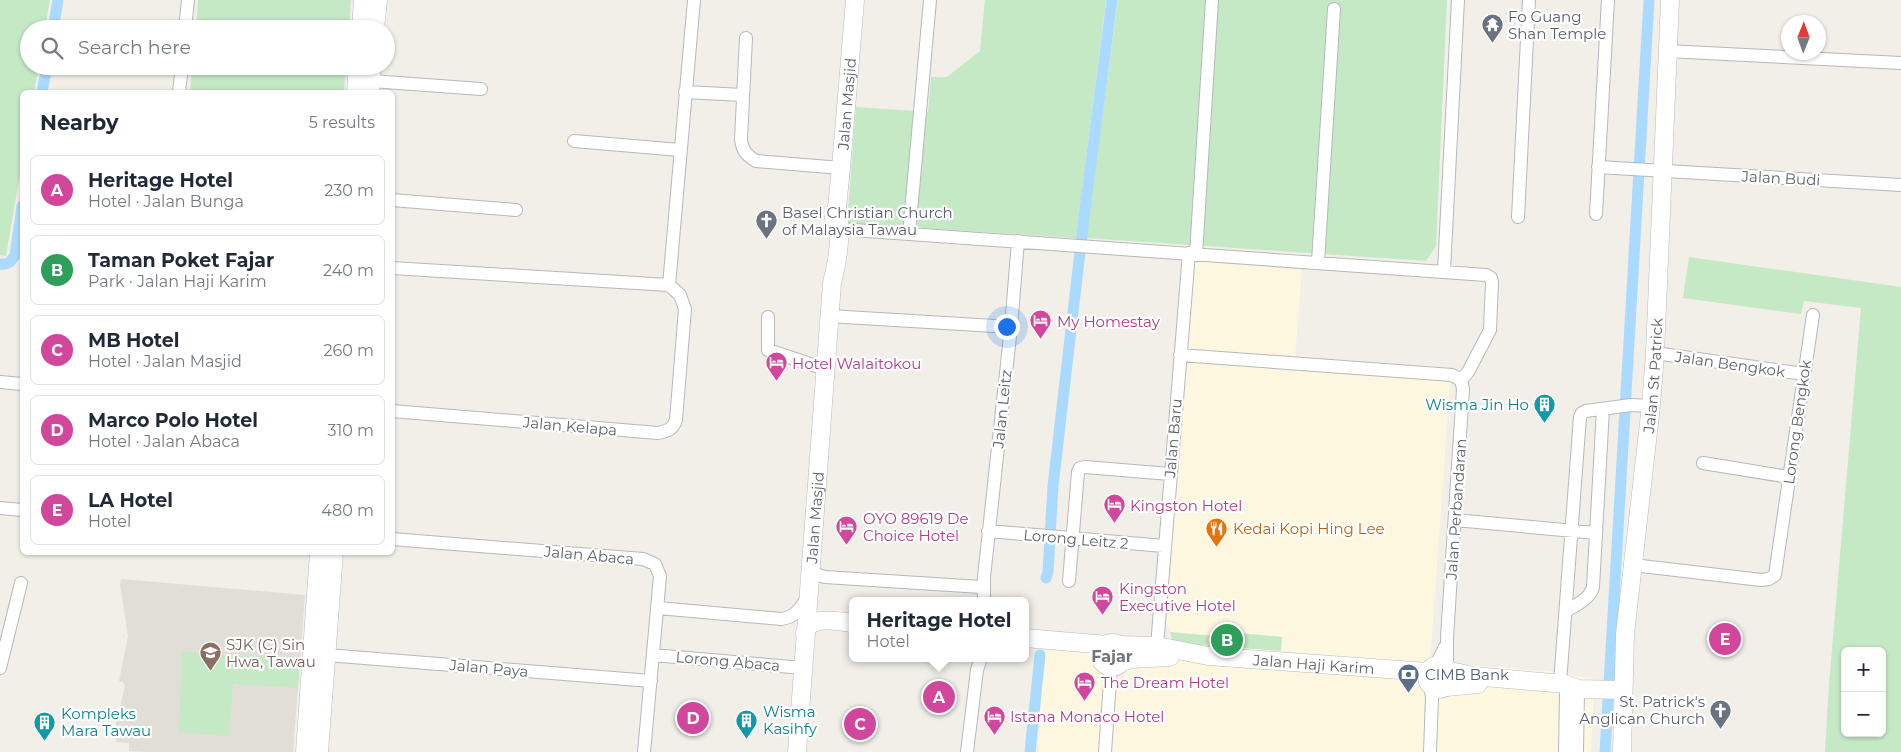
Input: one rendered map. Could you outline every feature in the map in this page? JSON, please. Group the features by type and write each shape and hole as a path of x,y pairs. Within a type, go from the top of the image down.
{"street":[{"path":"186,20 188,0"},
{"path":"362,20 363,0"},
{"path":"376,20 378,0"},
{"path":"395,268 669,285 694,0"},
{"name":"Jalan Masjid","path":"832,283 829,268 833,221 837,207 841,168 855,0"},
{"path":"908,234 930,0"},
{"name":"Jalan Baru","path":"1145,650 1158,623 1180,355 1192,254 1212,0"},
{"path":"1444,271 1458,0"},
{"path":"1518,217 1529,0"},
{"path":"1596,214 1608,0"},
{"name":"Jalan St Patrick","path":"1622,752 1612,690 1625,634 1651,406 1655,353 1670,0"},
{"path":"1318,262 1334,9"},
{"path":"746,38 740,139 742,149 747,156 756,160 841,168"},
{"path":"1667,51 1901,63"},
{"path":"179,90 181,75"},
{"path":"356,90 357,75"},
{"path":"371,80 481,90"},
{"path":"685,92 743,96"},
{"path":"574,140 680,150"},
{"name":"Jalan Budi","path":"1598,167 1901,185"},
{"path":"395,200 516,210"},
{"name":"Jalan Masjid","path":"798,752 829,316 832,283 836,269 840,219 837,207"},
{"path":"839,229 1444,271 1486,275 1492,278 1490,330 1468,372 1461,380 1452,375 1180,355"},
{"name":"Jalan Leitz","path":"982,582 1011,327 1018,241"},
{"name":"Jalan Kelapa","path":"395,411 639,431 666,431 670,429 676,420 685,309 680,295 669,285"},
{"name":"Lorong Bengkok","path":"1633,565 1761,580 1769,579 1775,575 1813,315"},
{"path":"829,316 1011,327"},
{"path":"768,317 768,350 825,369"},
{"name":"Jalan Bengkok","path":"1655,353 1804,374"},
{"name":"Jalan Perbandaran","path":"1430,752 1432,712 1443,651 1448,638 1463,389 1461,380"},
{"path":"0,382 20,384"},
{"path":"1566,752 1569,695 1566,611 1580,417 1586,411 1604,408 1627,405 1651,406"},
{"path":"1566,611 1592,593 1604,408"},
{"path":"1703,463 1789,477"},
{"path":"1068,581 1078,472 1080,468 1170,474"},
{"path":"0,508 20,510"},
{"path":"1455,520 1596,533"},
{"name":"Lorong Leitz 2","path":"988,531 1164,546"},
{"name":"Jalan Abaca","path":"395,539 649,560 655,564 660,576 644,752"},
{"path":"305,752 319,555"},
{"path":"319,752 334,555"},
{"path":"810,567 815,574 825,577 982,582"},
{"path":"979,597 982,582"},
{"path":"982,582 984,597"},
{"path":"0,668 21,583"},
{"path":"658,608 781,619 788,618 797,612 808,594"},
{"path":"805,633 808,626 814,622 849,623"},
{"path":"1029,638 1077,643 1095,652 1112,656 1105,752"},
{"name":"Jalan Haji Karim","path":"1112,656 1145,650 1389,669 1438,677"},
{"name":"Jalan Paya","path":"327,655 651,681"},
{"name":"Lorong Abaca","path":"653,655 803,668"},
{"path":"967,752 977,662"},
{"path":"1438,677 1473,676 1569,695 1612,690"},
{"path":"1569,695 1577,752"}],"shaded area":[{"path":"1194,261 1302,270 1295,356 1451,368 1430,662 1547,671 1594,679 1591,752 1038,752 1045,631 1281,651 1282,637 1238,633 1237,638 1170,632 1165,618"},
{"name":"SJK (C) Sin Hwa, Tawau","path":"121,579 305,595 293,752 144,752 129,751 129,743 116,742 116,722 125,686 123,682 119,681 128,636 120,584"}],"green space":[{"path":"0,0 50,0 47,20 20,20 20,75 37,75 34,90 20,90 20,174 6,256 0,255"},
{"path":"198,0 351,0 350,20 197,20"},
{"path":"985,0 1106,0 1076,238 847,223 856,107 928,112 931,77 947,77 980,51"},
{"path":"1118,0 1447,0 1436,246 1426,261 1086,238"},
{"path":"191,75 345,75 344,90 190,90"},
{"path":"1689,257 1901,287 1901,752 1825,752 1861,308 1804,301 1801,314 1683,298"},
{"path":"1170,632 1236,638 1237,633 1282,637 1281,651 1173,643"},
{"path":"182,652 297,659 300,663 298,688 233,684 229,736 179,732"}],"waterway":[{"path":"55,20 58,0"},
{"path":"1046,578 1048,572 1053,486 1084,217 1112,0"},
{"path":"1605,752 1649,0"},
{"path":"42,90 45,75"},
{"path":"0,264 9,262 15,255 20,220"},
{"path":"1030,752 1040,655"}],"place":[{"name":"Fo Guang Shan Temple","path":"1492,44"},
{"name":"Basel Christian Church of Malaysia Tawau","path":"766,240"},
{"name":"My Homestay","path":"1041,340"},
{"name":"Hotel Walaitokou","path":"776,382"},
{"name":"Wisma Jin Ho","path":"1545,423"},
{"name":"Kingston Hotel","path":"1114,524"},
{"name":"OYO 89619 De Choice Hotel","path":"847,546"},
{"name":"Kedai Kopi Hing Lee","path":"1217,547"},
{"name":"Kingston Executive Hotel","path":"1103,616"},
{"name":"LA Hotel","path":"1725,639"},
{"name":"Taman Poket Fajar","path":"1227,640"},
{"name":"SJK (C) Sin Hwa, Tawau","path":"210,672"},
{"name":"CIMB Bank","path":"1409,693"},
{"name":"Heritage Hotel","path":"939,697"},
{"name":"The Dream Hotel","path":"1085,701"},
{"name":"Marco Polo Hotel","path":"693,718"},
{"name":"MB Hotel","path":"860,724"},
{"name":"St. Patrick's Anglican Church","path":"1721,729"},
{"name":"Istana Monaco Hotel","path":"994,735"},
{"name":"Wisma Kasihfy","path":"747,739"},
{"name":"Kompleks Mara Tawau","path":"45,741"}],"district":[{"name":"Fajar","path":"1112,656"}]}
